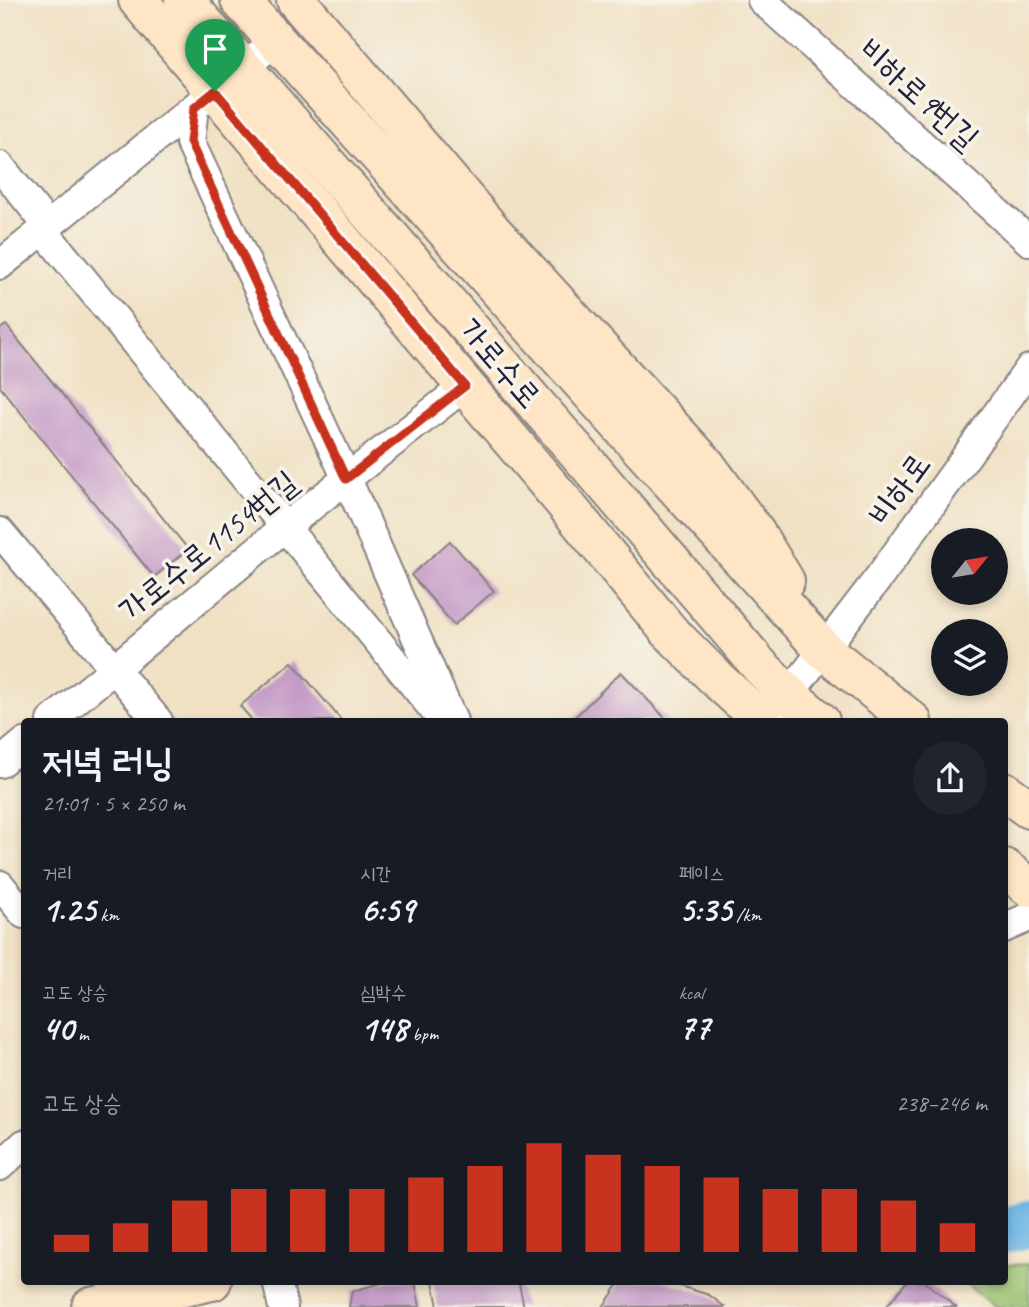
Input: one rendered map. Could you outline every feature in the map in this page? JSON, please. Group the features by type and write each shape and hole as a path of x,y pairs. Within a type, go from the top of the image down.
{"main road":[{"path":"138,0 217,89 669,631 760,718"},
{"name":"가로수로","path":"184,0 217,89 593,470 759,665 779,708 811,718"},
{"name":"가로수로","path":"240,0 824,650 908,718"},
{"name":"가로수로","path":"310,5 493,232 706,465 755,532 824,650"},
{"path":"1008,794 1029,808"},
{"path":"1008,871 1029,889"},
{"path":"1008,881 1029,889"},
{"path":"91,1307 193,1285"}],"street":[{"name":"비하로9번길","path":"762,0 1029,241"},
{"path":"0,265 276,41"},
{"name":"가로수로1154번길","path":"217,89 190,142 346,479 452,718"},
{"path":"0,166 46,228 441,718"},
{"name":"비하로","path":"779,708 880,576 1029,369"},
{"name":"가로수로1154번길","path":"55,718 285,527 465,386"},
{"path":"0,532 114,668"},
{"name":"가로수로1154번길","path":"114,668 156,718"},
{"path":"0,763 21,746"},
{"path":"0,885 21,910"},
{"path":"1008,926 1029,917"},
{"path":"0,1166 21,1147"},
{"path":"278,1285 283,1307"}],"green space":[{"path":"1029,1264 1029,1307 996,1307 967,1285 1008,1285 1008,1265"}],"building":[{"path":"6,325 188,549 154,577 0,387 0,329"},
{"path":"450,541 494,591 454,625 411,575"},
{"path":"292,662 339,718 250,718 240,706"},
{"path":"621,672 665,718 574,718"},
{"path":"374,1285 416,1285 420,1307 349,1307 352,1291"},
{"path":"434,1285 519,1285 524,1307 438,1307"},
{"path":"618,1285 677,1285 709,1295 725,1307 603,1307"},
{"path":"904,1285 929,1285 956,1307 886,1307"}],"waterway":[{"path":"1008,1229 1029,1224"}],"route":[{"path":"215,91 465,386 346,479 190,142 194,108 215,91"}]}
